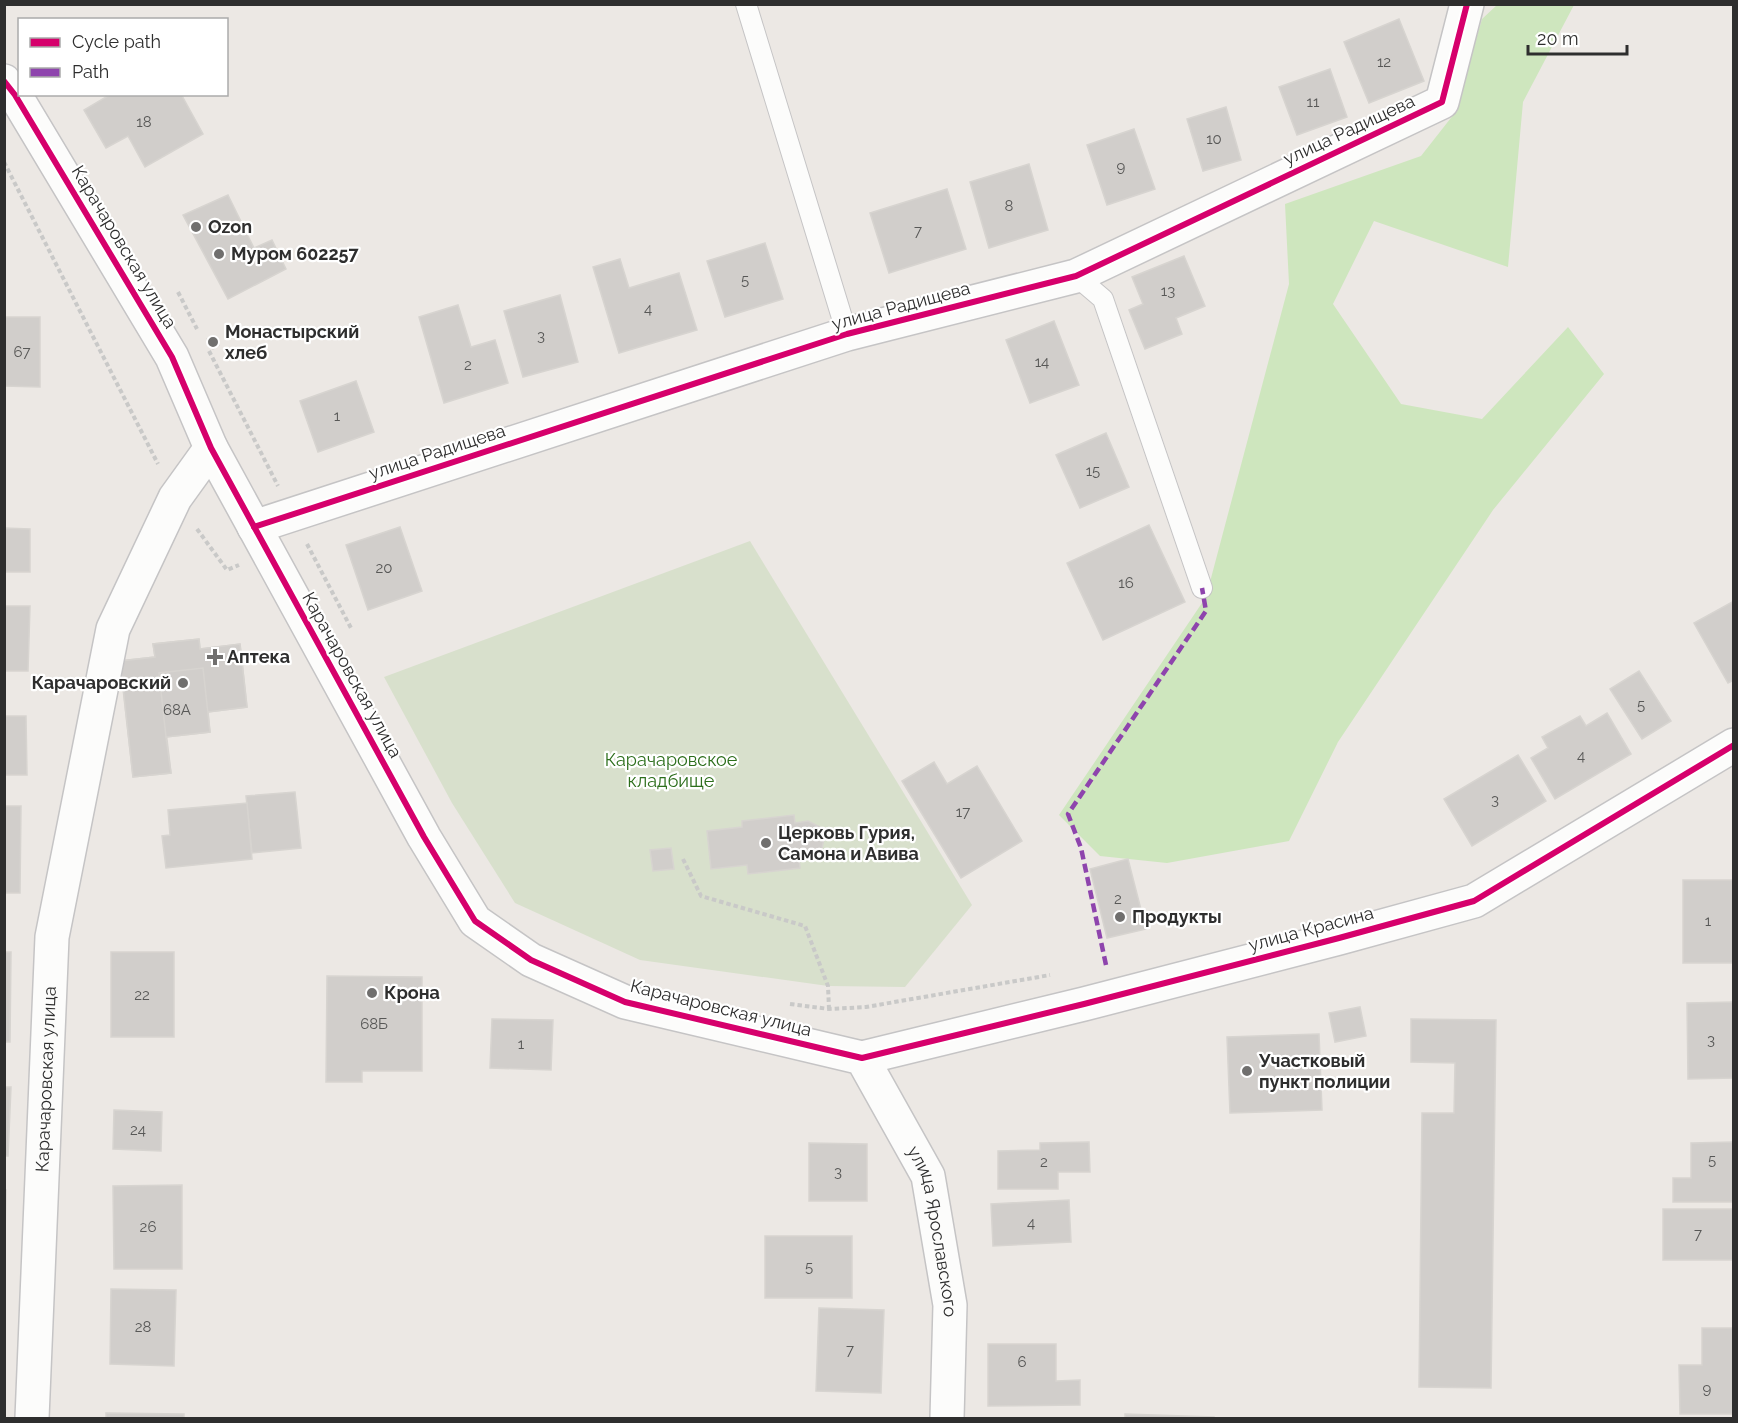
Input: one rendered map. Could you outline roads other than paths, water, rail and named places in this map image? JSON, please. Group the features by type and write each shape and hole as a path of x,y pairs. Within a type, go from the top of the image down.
{"street":[{"name":"улица Радищева","path":"254,527 847,334 1076,276 1442,102 1467,4"},
{"name":"Карачаровская улица","path":"4,81 21,105 172,357 211,448 424,837 475,921 531,960 625,1002 862,1058"},
{"name":"Карачаровская улица","path":"32,1419 52,937 113,629 175,498 211,448"},
{"name":"улица Красина","path":"862,1058 1084,1004 1339,938 1474,900 1734,745"},
{"name":"улица Ярославского","path":"862,1058 928,1176 950,1305 947,1419"}],"lane":[{"path":"746,4 847,334"},
{"path":"1076,276 1103,299 1202,588"}],"place":[{"name":"Ozon","path":"196,227"},
{"name":"Муром 602257","path":"219,254"},
{"name":"Монастырский хлеб","path":"213,342"},
{"name":"Аптека","path":"215,657"},
{"name":"Карачаровский","path":"183,683"},
{"name":"Церковь Гурия, Самона и Авива","path":"766,843"},
{"name":"Продукты","path":"1120,917"},
{"name":"Крона","path":"372,993"},
{"name":"Участковый пункт полиции","path":"1247,1071"}],"park label":[{"name":"Карачаровское кладбище","path":"671,770"}]}
